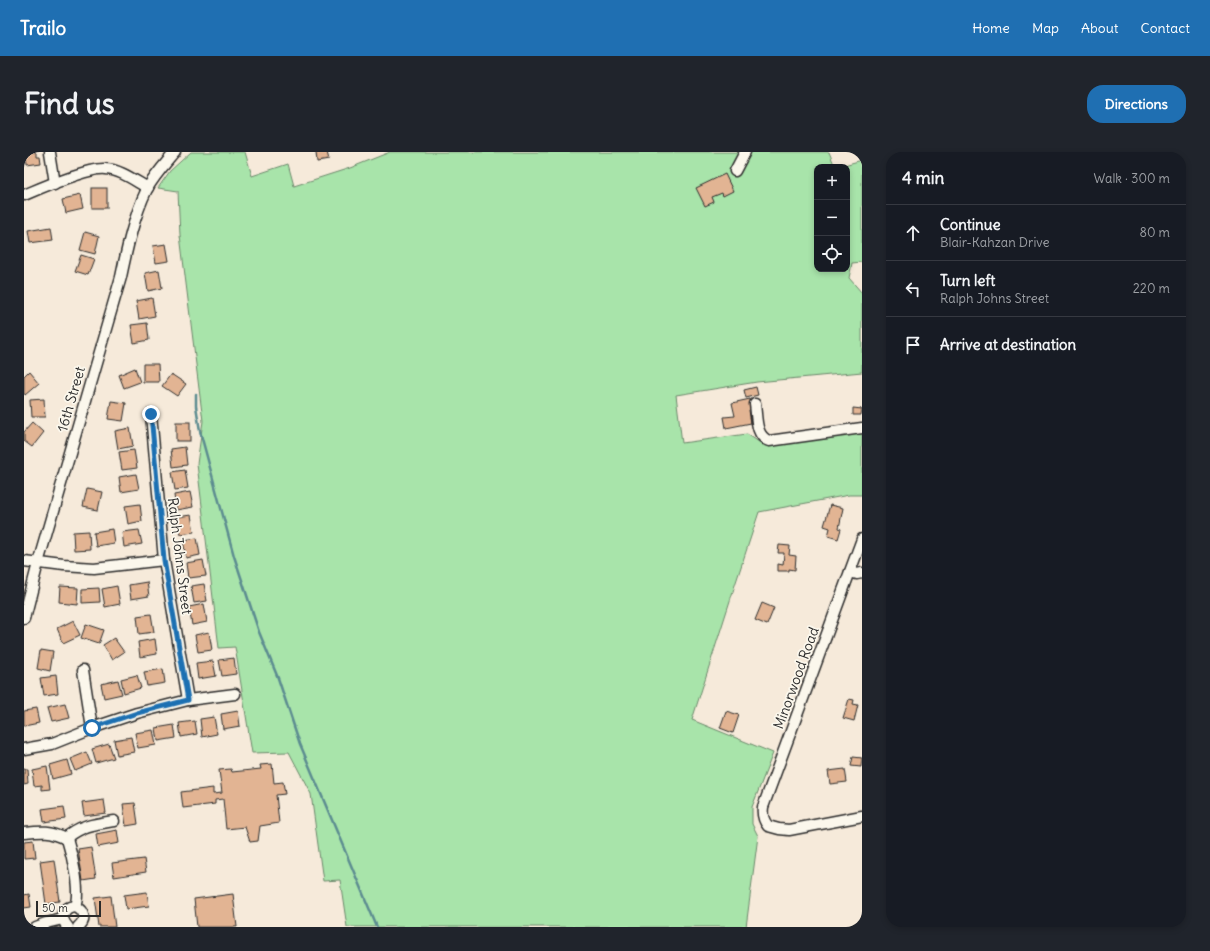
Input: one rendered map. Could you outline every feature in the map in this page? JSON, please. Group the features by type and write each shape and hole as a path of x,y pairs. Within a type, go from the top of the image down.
{"street":[{"path":"50,152 55,183"},
{"name":"16th Street","path":"24,618 38,563 119,285 137,215 148,188 175,152"},
{"path":"736,171 745,152"},
{"path":"24,195 96,169 105,168 114,170 148,188"},
{"path":"755,404 760,434 763,439 769,441 862,428"},
{"name":"Ralph Johns Street","path":"151,414 164,560 188,700"},
{"name":"Minorwood Road","path":"862,539 763,807 763,819 768,826 789,830 862,816"},
{"path":"24,561 94,568 164,560"},
{"path":"850,572 857,574 862,573"},
{"path":"83,670 92,728"},
{"path":"24,749 52,744 92,728 137,713 188,700 235,694"},
{"path":"66,838 83,827 114,821"},
{"path":"24,833 38,831 55,832 66,838 73,861 77,893 77,902 75,906"},
{"path":"35,927 46,923 66,923 65,910 75,906 80,909 84,916 83,922 78,927"}],"green space":[{"path":"191,152 245,152 252,176 288,164 294,186 350,168 390,152 829,152 834,164 814,164 814,272 850,272 850,164 848,164 862,160 862,262 852,263 849,278 862,293 862,372 757,382 676,395 682,443 747,434 765,446 862,433 862,495 849,495 759,512 692,720 773,753 752,807 752,824 758,836 746,927 347,927 340,880 323,881 311,794 289,752 252,753 235,647 219,648 197,464 203,421 180,235 178,191 158,188 170,171"}],"building":[{"path":"25,152 37,152 37,156 40,156 41,163 27,165"},
{"path":"316,152 327,152 329,160 317,162"},
{"path":"725,174 733,191 723,196 722,193 712,197 714,202 705,206 696,188"},
{"path":"92,188 107,188 107,208 92,208"},
{"path":"80,195 83,209 66,213 63,199"},
{"path":"51,227 53,240 30,243 28,231"},
{"path":"85,232 99,236 95,254 80,250"},
{"path":"166,244 169,261 156,263 153,246"},
{"path":"81,255 94,259 88,275 75,271"},
{"path":"159,270 162,288 148,291 145,273"},
{"path":"152,298 155,316 139,319 136,301"},
{"path":"147,323 149,340 134,343 131,325"},
{"path":"143,364 158,364 159,382 143,382"},
{"path":"135,368 140,382 124,388 119,375"},
{"path":"29,371 39,383 25,395 24,376"},
{"path":"171,374 186,384 177,396 162,386"},
{"path":"756,387 758,395 746,398 744,390"},
{"path":"44,399 45,417 31,417 30,400"},
{"path":"750,399 752,409 749,410 751,423 726,428 724,417 735,416 732,403"},
{"path":"111,401 126,403 123,421 108,419"},
{"path":"853,408 862,409 861,415 853,415"},
{"path":"176,422 190,422 190,441 176,441"},
{"path":"32,423 43,433 32,447 24,441 24,432"},
{"path":"130,428 133,446 118,449 115,431"},
{"path":"185,447 187,465 173,467 171,449"},
{"path":"134,450 137,468 122,470 119,452"},
{"path":"185,470 188,488 175,490 172,472"},
{"path":"136,474 139,489 121,492 119,477"},
{"path":"87,489 102,492 98,510 83,507"},
{"path":"190,492 193,507 176,510 174,495"},
{"path":"140,504 142,521 128,524 125,506"},
{"path":"830,505 843,508 839,528 841,529 838,539 828,536 830,528 824,526"},
{"path":"191,515 194,532 180,534 177,517"},
{"path":"112,529 114,543 96,546 94,532"},
{"path":"139,530 142,544 124,547 122,532"},
{"path":"89,531 90,549 74,550 73,532"},
{"path":"197,538 200,555 186,558 183,540"},
{"path":"779,545 790,546 789,555 796,556 795,570 789,569 789,571 778,571 778,564 783,565 784,553 778,553"},
{"path":"203,560 206,576 188,578 186,563"},
{"path":"147,582 149,596 131,599 129,585"},
{"path":"204,584 207,601 194,603 191,586"},
{"path":"117,586 120,604 105,607 102,589"},
{"path":"60,587 78,588 77,604 59,602"},
{"path":"99,588 100,602 82,603 82,589"},
{"path":"762,603 774,608 767,625 755,620"},
{"path":"204,604 207,622 192,625 189,607"},
{"path":"151,614 154,632 139,634 137,616"},
{"path":"73,621 80,635 63,643 57,629"},
{"path":"86,624 104,630 99,644 81,638"},
{"path":"209,632 212,650 198,652 195,635"},
{"path":"114,638 124,652 112,660 103,645"},
{"path":"155,639 157,654 140,657 138,642"},
{"path":"41,650 53,652 50,671 38,668"},
{"path":"234,658 236,674 222,676 219,660"},
{"path":"213,661 216,676 198,679 196,663"},
{"path":"163,669 165,683 147,686 144,672"},
{"path":"137,675 141,688 124,693 121,679"},
{"path":"56,676 58,694 44,696 41,678"},
{"path":"118,680 122,694 104,698 101,684"},
{"path":"849,699 854,700 853,704 858,705 854,721 843,718"},
{"path":"65,704 69,718 51,722 47,708"},
{"path":"36,709 39,723 24,726 24,711"},
{"path":"238,711 240,726 223,729 221,714"},
{"path":"726,711 739,715 733,733 720,728"},
{"path":"214,717 217,734 202,737 200,719"},
{"path":"195,721 197,734 181,737 179,723"},
{"path":"174,725 176,738 158,741 156,728"},
{"path":"153,730 156,745 138,748 135,733"},
{"path":"131,737 134,752 117,755 114,740"},
{"path":"109,744 114,758 96,763 92,749"},
{"path":"87,752 92,764 75,771 70,759"},
{"path":"853,757 862,758 861,767 851,766"},
{"path":"67,760 71,774 53,779 50,765"},
{"path":"272,764 274,783 283,782 285,794 276,795 279,823 260,826 258,841 250,842 245,827 226,829 223,799 215,800 215,804 183,808 181,792 213,788 213,794 222,793 219,770 231,769 232,772 261,769 260,765"},
{"path":"47,766 50,789 42,790 42,785 34,786 32,769"},
{"path":"24,769 27,769 28,784 24,785"},
{"path":"845,769 847,782 830,784 828,771"},
{"path":"104,800 106,813 84,816 82,803"},
{"path":"135,803 138,824 126,826 123,804"},
{"path":"64,806 66,819 44,822 42,809"},
{"path":"117,830 119,843 98,847 96,834"},
{"path":"33,841 35,858 24,859 24,842"},
{"path":"91,847 96,879 83,881 78,849"},
{"path":"54,859 60,902 46,904 40,861"},
{"path":"144,859 146,872 114,877 112,863"},
{"path":"147,892 149,906 126,909 124,895"},
{"path":"29,894 31,907 24,908 24,895"},
{"path":"233,894 237,927 197,927 194,899"},
{"path":"111,896 115,927 99,927 95,898"}],"waterway":[{"path":"196,394 196,406 200,431 234,556 259,632 278,678 300,744 377,927"}],"route":[{"path":"92,728 137,713 188,700 164,560 151,414"}]}
